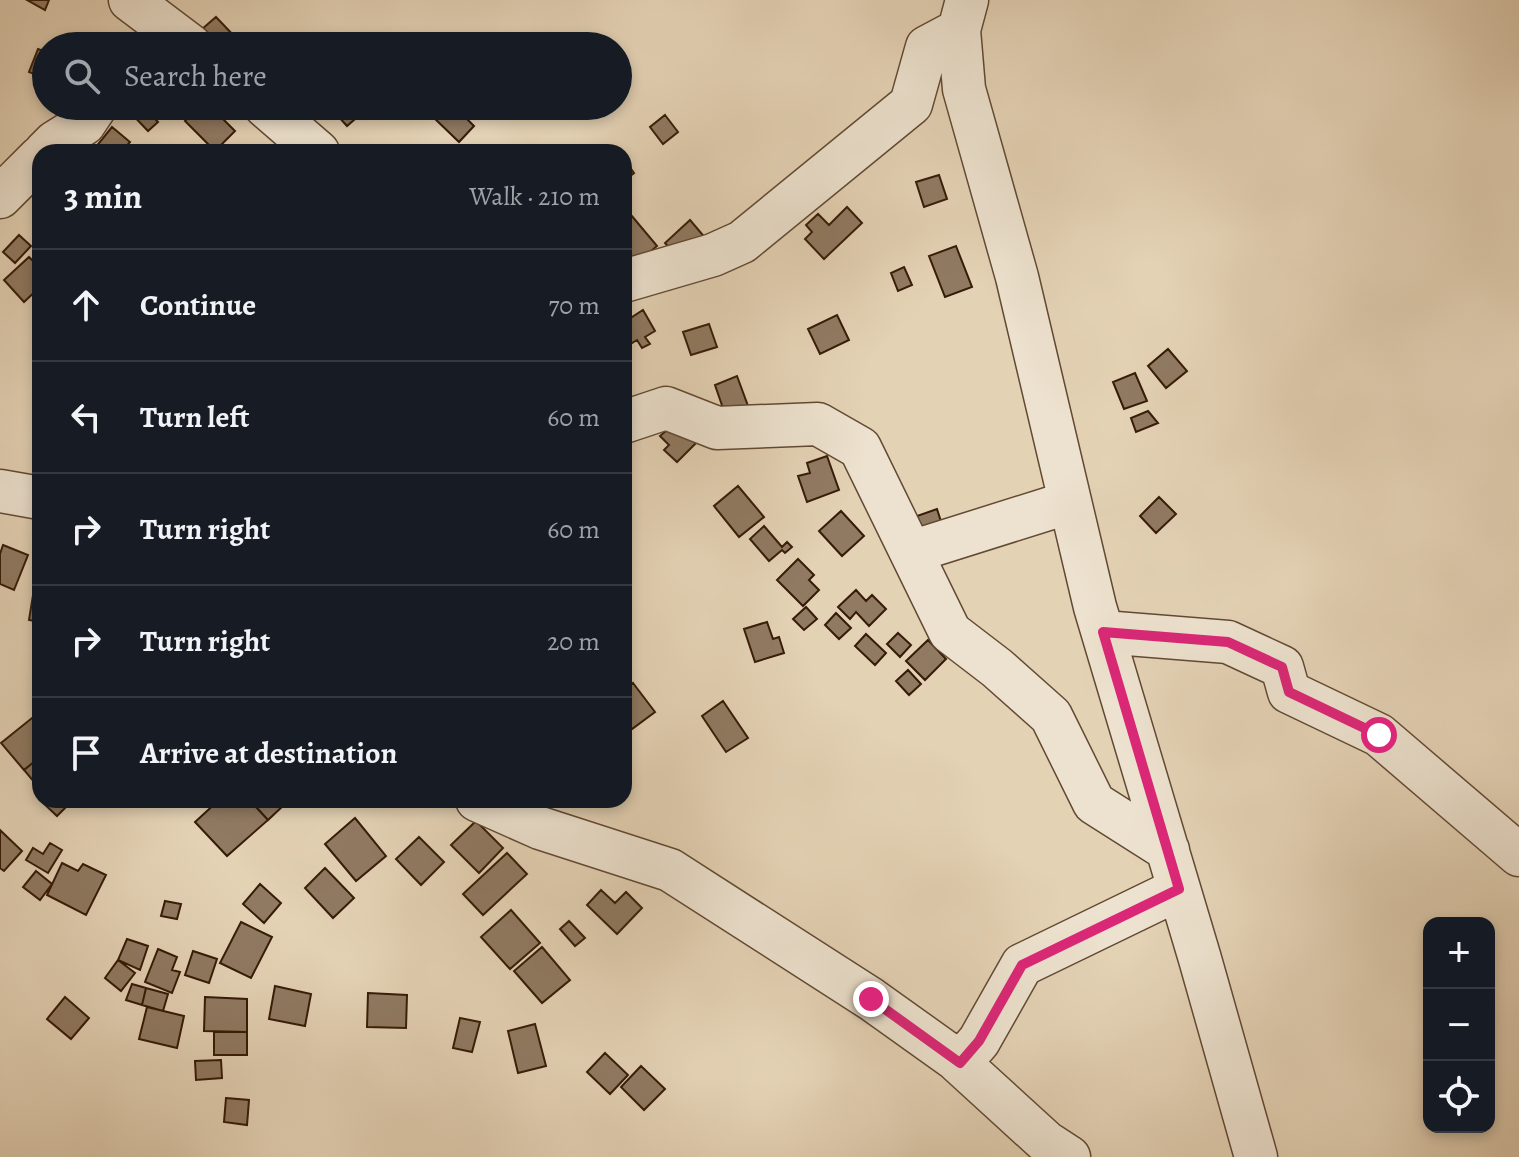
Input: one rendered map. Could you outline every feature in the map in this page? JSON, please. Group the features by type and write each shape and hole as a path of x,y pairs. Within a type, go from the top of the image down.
{"street":[{"path":"130,0 172,32"},
{"path":"632,279 713,255 742,242 911,104 927,47 963,15"},
{"path":"963,15 964,89 1017,277 1095,607 1256,1157"},
{"path":"53,144 87,120"},
{"path":"281,120 309,144"},
{"path":"0,197 32,165"},
{"path":"632,419 666,408 717,428 818,424 860,448 950,632 1051,716 1094,803 1173,870"},
{"path":"0,491 32,497"},
{"path":"911,552 1070,502"},
{"path":"1103,632 1228,642 1282,667 1289,692 1379,735 1519,855"},
{"path":"495,808 540,828 670,870 871,999 960,1063 1046,1142 1069,1157"},
{"path":"960,1063 979,1041 1022,965 1173,870"}],"building":[{"path":"27,0 49,0 45,10"},
{"path":"216,17 230,32 204,32 202,29"},
{"path":"665,115 678,132 663,144 650,127"},
{"path":"138,120 156,120 158,122 148,131"},
{"path":"224,120 235,131 222,144 208,144 185,121"},
{"path":"436,120 468,120 474,126 459,142"},
{"path":"112,127 130,142 128,144 98,144"},
{"path":"939,175 947,199 924,207 916,182"},
{"path":"847,207 862,223 824,259 805,239 812,232 806,225 818,214 829,225"},
{"path":"632,216 657,246 632,267"},
{"path":"690,220 707,240 682,263 665,243"},
{"path":"19,235 31,246 15,263 3,252"},
{"path":"956,246 972,287 945,297 929,256"},
{"path":"29,257 32,260 32,294 24,302 4,280"},
{"path":"904,267 912,285 898,291 891,273"},
{"path":"643,310 655,331 645,337 650,344 642,348 637,340 632,343 632,317"},
{"path":"837,315 849,340 820,354 808,329"},
{"path":"709,324 717,347 691,355 683,332"},
{"path":"1168,349 1187,371 1166,388 1148,366"},
{"path":"1135,373 1147,401 1124,409 1113,382"},
{"path":"737,376 748,406 725,414 715,385"},
{"path":"1148,411 1158,423 1136,432 1131,418"},
{"path":"674,424 697,442 677,462 664,450 669,445 660,436"},
{"path":"827,456 839,490 807,502 798,476 810,473 807,463"},
{"path":"738,486 764,517 739,537 714,506"},
{"path":"1159,497 1176,514 1156,533 1140,516"},
{"path":"937,509 944,531 921,539 914,517"},
{"path":"841,511 864,536 842,556 819,531"},
{"path":"764,526 782,547 787,542 792,547 785,553 782,550 769,561 750,539"},
{"path":"3,545 28,555 14,590 0,584"},
{"path":"798,559 814,575 809,580 819,590 803,606 777,580"},
{"path":"856,590 866,601 872,595 886,609 869,626 856,612 850,619 838,607"},
{"path":"806,607 817,619 804,630 793,619"},
{"path":"836,613 851,628 839,639 825,625"},
{"path":"767,622 773,639 779,637 784,653 755,662 744,629"},
{"path":"898,633 911,645 900,657 887,644"},
{"path":"866,634 886,653 875,665 855,646"},
{"path":"928,640 946,659 925,680 906,661"},
{"path":"908,670 921,684 909,695 896,681"},
{"path":"632,684 655,712 632,729"},
{"path":"723,701 748,738 726,752 702,716"},
{"path":"32,718 32,764 24,770 1,743"},
{"path":"32,764 32,780 24,770"},
{"path":"48,808 65,808 57,816"},
{"path":"210,808 257,808 268,820 227,856 195,822"},
{"path":"257,808 281,808 268,820"},
{"path":"355,818 386,856 356,881 325,844"},
{"path":"476,821 503,848 479,873 451,845"},
{"path":"0,830 22,851 4,871 0,868"},
{"path":"419,837 444,862 421,885 396,859"},
{"path":"50,843 62,850 48,873 26,860 33,848 43,854"},
{"path":"507,853 527,874 483,915 463,894"},
{"path":"62,863 78,871 83,864 106,875 86,915 47,895"},
{"path":"325,868 354,898 333,918 305,888"},
{"path":"36,871 52,884 40,900 23,887"},
{"path":"260,884 281,903 264,923 243,904"},
{"path":"601,890 615,903 626,892 642,908 617,934 587,905"},
{"path":"165,901 181,904 177,919 161,916"},
{"path":"511,910 540,943 510,969 481,937"},
{"path":"569,921 585,938 575,946 560,929"},
{"path":"241,922 272,937 251,978 220,963"},
{"path":"127,939 148,946 140,970 118,960"},
{"path":"542,947 570,980 542,1003 514,971"},
{"path":"158,949 177,957 172,970 180,972 172,993 145,982"},
{"path":"193,951 217,959 209,983 185,975"},
{"path":"118,960 135,973 121,991 105,978"},
{"path":"132,984 146,988 142,1005 126,1000"},
{"path":"275,986 311,994 305,1026 269,1019"},
{"path":"146,988 168,994 163,1011 142,1005"},
{"path":"368,993 407,995 406,1028 367,1027"},
{"path":"65,997 89,1018 71,1039 47,1019"},
{"path":"205,997 247,999 247,1032 204,1031"},
{"path":"147,1007 184,1016 177,1048 139,1039"},
{"path":"460,1018 480,1022 472,1052 453,1048"},
{"path":"535,1024 546,1066 518,1073 508,1031"},
{"path":"214,1032 247,1032 247,1055 214,1055"},
{"path":"605,1053 628,1075 610,1094 587,1072"},
{"path":"221,1060 222,1078 196,1080 195,1061"},
{"path":"641,1066 665,1089 644,1110 621,1087"},
{"path":"226,1098 249,1100 247,1125 224,1122"}],"route":[{"path":"871,999 960,1063 979,1041 1022,965 1179,889 1103,632 1228,642 1282,667 1289,692 1379,735"}]}
